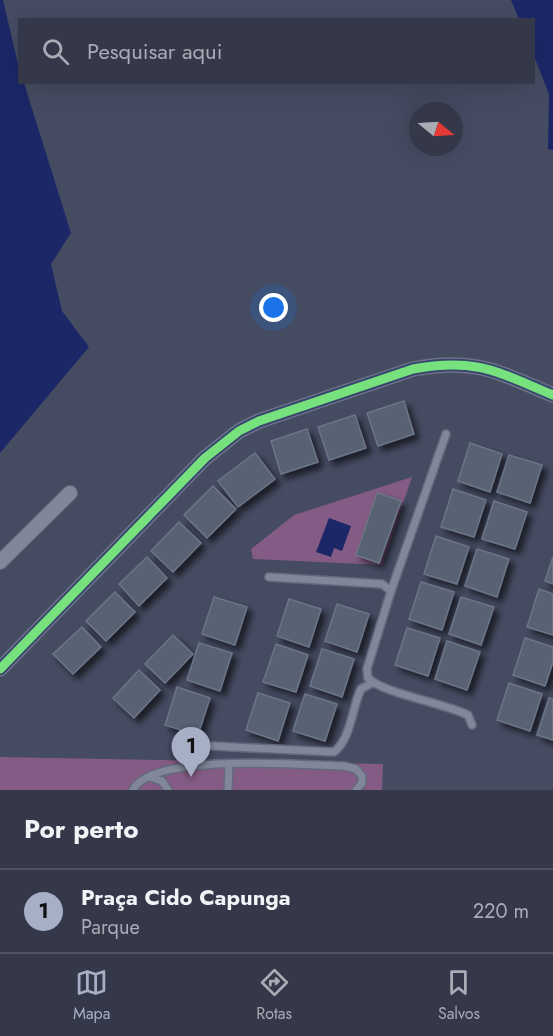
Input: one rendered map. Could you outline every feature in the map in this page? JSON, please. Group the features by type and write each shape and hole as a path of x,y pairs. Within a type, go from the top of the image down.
{"street":[{"path":"0,669 206,458 239,431 259,421 413,369 438,364 473,365 553,396"},
{"path":"0,562 70,493"}],"lane":[{"path":"446,434 391,591 367,669 368,678 372,683 448,705 468,715 472,725"},
{"path":"269,577 382,584 391,591"},
{"path":"213,746 334,752 340,747 345,737 361,689 372,683"},
{"path":"228,790 229,764"},
{"path":"133,790 138,782 162,770 183,766 229,764 344,766 356,770 362,776 362,783 356,790"},
{"path":"150,777 162,781 168,790"}],"shaded area":[{"path":"0,0 3,0 18,64 18,84 24,84 71,233 51,264 62,311 89,347 0,453"},
{"path":"511,0 553,0 553,150 548,149 549,94 535,59 535,18 519,18"},
{"path":"412,477 382,565 253,559 251,549 294,515"},
{"path":"329,518 351,526 342,551 334,548 331,557 316,552"},
{"path":"0,757 383,764 382,790 0,790"}],"building":[{"path":"404,401 414,434 378,446 367,413"},
{"path":"355,415 366,448 329,460 318,427"},
{"path":"307,429 318,462 281,474 271,441"},
{"path":"470,443 502,454 490,492 458,481"},
{"path":"255,453 275,479 238,507 218,481"},
{"path":"509,455 542,465 530,503 497,492"},
{"path":"213,486 236,509 207,538 184,515"},
{"path":"453,489 486,500 474,537 441,527"},
{"path":"377,493 401,501 379,563 356,555"},
{"path":"494,501 527,512 515,549 482,539"},
{"path":"179,522 201,543 173,572 151,551"},
{"path":"436,536 469,547 457,584 424,574"},
{"path":"477,549 509,559 497,597 465,586"},
{"path":"147,557 167,578 139,606 119,584"},
{"path":"553,557 553,584 545,581"},
{"path":"421,582 454,592 442,630 409,619"},
{"path":"539,589 553,594 553,635 527,627"},
{"path":"115,592 135,612 106,641 86,621"},
{"path":"214,597 247,607 235,645 202,634"},
{"path":"461,597 494,607 481,645 449,634"},
{"path":"289,599 321,609 309,647 277,636"},
{"path":"337,604 369,614 357,652 325,641"},
{"path":"82,627 101,647 73,674 53,654"},
{"path":"407,628 440,638 428,676 395,665"},
{"path":"173,635 193,654 165,683 145,664"},
{"path":"525,638 553,647 553,662 545,686 513,675"},
{"path":"447,641 480,652 467,690 435,679"},
{"path":"199,643 232,653 220,691 187,680"},
{"path":"276,644 308,655 296,692 263,682"},
{"path":"322,649 354,659 342,697 310,686"},
{"path":"139,670 160,690 134,718 113,698"},
{"path":"509,683 542,694 530,731 497,720"},
{"path":"177,687 210,698 198,735 165,725"},
{"path":"258,693 290,703 278,741 246,730"},
{"path":"305,694 337,704 325,741 293,731"},
{"path":"549,698 553,699 553,740 537,735"}],"cycle path":[{"path":"0,669 205,458 239,431 259,421 413,369 435,366 453,365 486,369 553,395"}],"place":[{"name":"Praça Cido Capunga","path":"191,777"}]}
